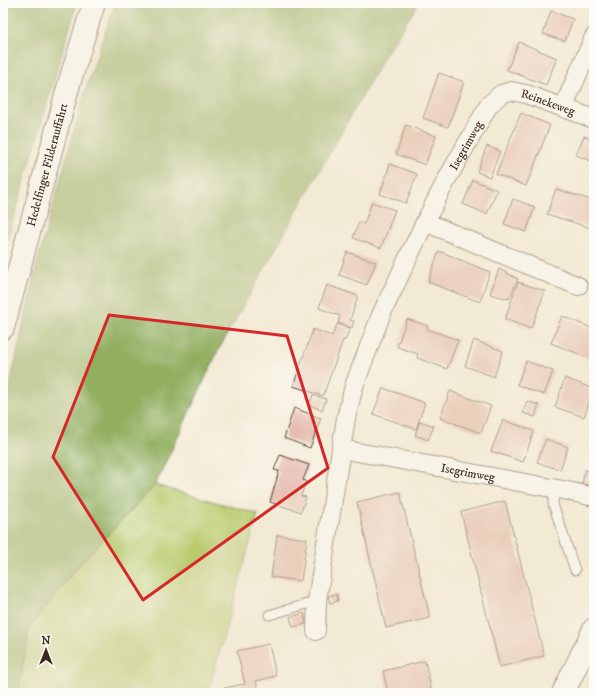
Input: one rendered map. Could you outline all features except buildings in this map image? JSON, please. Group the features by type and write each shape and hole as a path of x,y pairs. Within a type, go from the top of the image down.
{"main road":[{"name":"Hedelfinger Filderauffahrt","path":"3,328 69,84 94,3"},
{"path":"563,693 594,629"}],"street":[{"path":"564,106 594,37"},
{"name":"Reinekeweg","path":"501,94 510,92 526,94 564,106 594,119"},
{"name":"Isegrimweg","path":"316,631 317,601 346,418 354,386 381,314 425,222 448,177 489,105 501,94"},
{"path":"425,222 578,286"},
{"name":"Isegrimweg","path":"342,449 554,488 594,497"}],"lane":[{"path":"554,488 553,504 575,570"},
{"path":"269,615 317,601"}],"highlighted area":[{"path":"109,315 287,336 328,468 143,600 53,457"}],"green space":[{"path":"3,3 77,3 3,255"},
{"path":"115,3 419,3 384,57 218,351 155,485 80,564 30,626 18,693 3,693 3,416 36,266 87,85"},
{"path":"155,485 258,514 208,693 18,693 30,627 80,564"}]}
